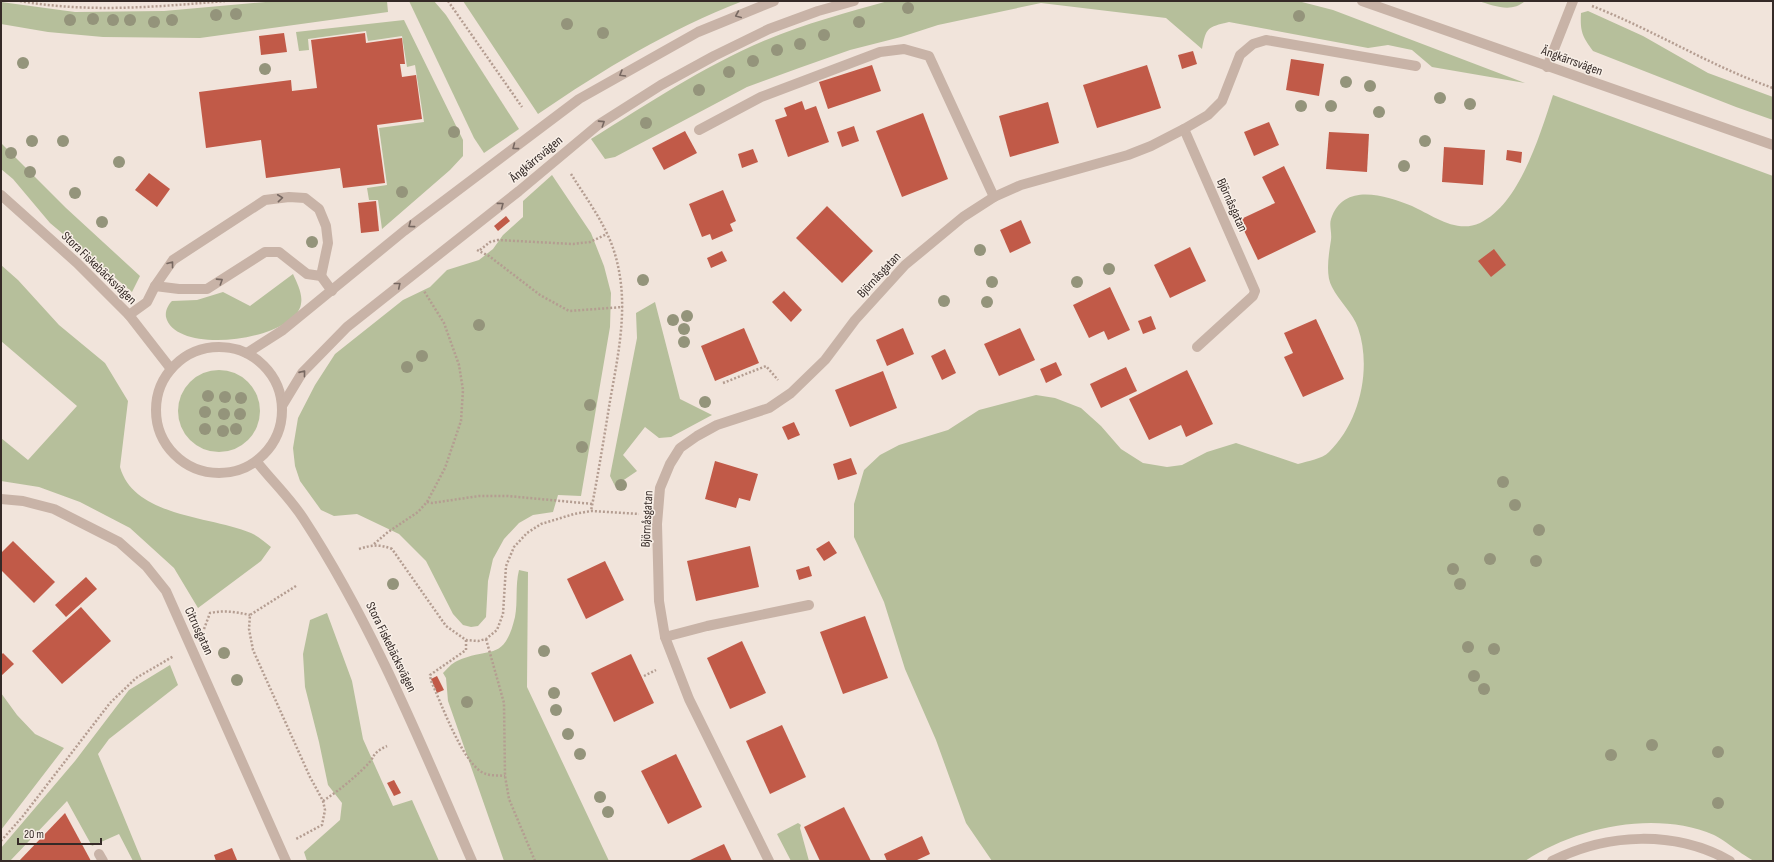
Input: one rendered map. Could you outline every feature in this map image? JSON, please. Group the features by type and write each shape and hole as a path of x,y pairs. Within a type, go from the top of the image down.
{"street":[{"name":"Ängkärrsvägen","path":"247,353 283,330 404,231 579,99 698,32 774,1"},
{"name":"Ängkärrsvägen","path":"282,406 302,373 347,326 411,274 519,191 598,125 662,85 714,56 769,29 818,11 854,1"},
{"name":"Ängkärrsvägen","path":"1362,1 1773,145"},
{"path":"1547,66 1573,1"},
{"name":"Björnåsgatan","path":"769,861 689,699 666,637 659,601 658,514 660,488 670,464 680,448 697,436 717,425 770,408 791,393 825,360 855,320 905,265 963,217 994,197 1021,185 1140,151 1208,115 1222,101 1240,55 1253,44 1266,40 1416,66"},
{"path":"699,130 761,97 880,52 904,49 929,56 994,197"},
{"name":"Björnåsgatan","path":"1184,129 1255,291 1253,296 1197,347"},
{"name":"Stora Fiskebäcksvägen","path":"1,195 77,263 129,315 171,368"},
{"path":"129,315 147,302 155,286 173,260 265,200 289,197 305,198 319,209 326,226 328,243 321,276"},
{"path":"155,286 179,289 207,289 265,252 278,252 307,274 321,276 332,291"},
{"path":"220,347 231,348 247,353 258,360 275,380 280,392 282,406 282,422 277,437 269,450 257,462 237,472 213,474 191,468 172,454 160,435 155,412 159,389 171,368 183,358 198,350 220,347"},
{"name":"Stora Fiskebäcksvägen","path":"257,462 302,517 353,599 408,713 472,861"},
{"name":"Citrusgatan","path":"1,499 23,501 54,509 119,542 146,566 166,591 192,646 286,861"},
{"path":"666,637 707,626 808,605"},
{"path":"1552,861 1570,852 1594,844 1622,839 1681,842 1710,850 1730,861"}],"path":[{"path":"20,1 72,8 112,8 225,1"},
{"path":"448,1 522,107"},
{"path":"1587,4 1625,19 1740,76 1773,88"},
{"path":"571,174 607,234 614,250 620,275 623,308 620,347 591,512"},
{"path":"480,250 490,242 498,240 573,244 590,242 607,234"},
{"path":"475,249 480,250 540,295 569,311 623,308"},
{"path":"374,545 388,532 418,512 426,502 452,450 461,421 463,390 459,365 444,323 411,274"},
{"path":"722,383 766,366 791,393"},
{"path":"426,502 432,503 479,496 508,496 592,504"},
{"path":"359,549 374,545 383,545 392,549 446,626 466,640 473,642 486,639 497,630 503,614 506,566 514,547 527,533 541,524 561,517 591,512 658,514"},
{"path":"204,628 210,613 218,611 236,612 250,615 296,586"},
{"path":"250,615 249,629 253,650 325,810 322,825 280,848"},
{"path":"486,639 504,704 505,776 510,799 535,861"},
{"path":"466,640 466,650 430,675 431,681 465,755 474,766 485,774 505,776"},
{"path":"1,841 23,816 110,703 136,678 192,646"},
{"path":"322,801 343,787 367,766 376,751 387,746"}],"green space":[{"path":"277,1 387,1 388,12 200,38 103,37 48,32 1,24 1,2 75,12 164,11"},
{"path":"409,1 434,1 446,15 519,129 484,153 474,138"},
{"path":"463,1 743,1 715,12 637,52 587,81 538,114"},
{"path":"888,1 1298,1 1333,10 1525,83 1432,67 1412,50 1388,45 1368,48 1229,22 1216,25 1206,33 1202,49 1166,18 1041,3 938,25 901,37 850,50 799,68 747,87 615,157 605,159 591,139 677,86 743,50 795,29"},
{"path":"1479,1 1525,1 1520,5 1509,8"},
{"path":"1588,11 1643,36 1708,73 1773,97 1773,120 1593,51 1586,41 1581,29 1581,13"},
{"path":"404,20 463,140 463,156 450,170 382,229 378,200 369,200 367,188 387,185 379,128 424,122 415,65 407,67 402,36 368,41 366,31 308,39 309,50 299,51 296,32"},
{"path":"1553,95 1773,176 1773,861 1752,860 1714,835 1691,828 1667,824 1642,823 1592,831 1568,839 1525,861 992,861 966,823 936,740 905,669 884,602 854,537 854,504 864,470 880,455 899,445 948,430 979,410 1036,395 1055,398 1081,408 1101,426 1121,449 1143,463 1167,467 1182,465 1207,452 1236,443 1298,464 1315,460 1323,456 1340,440 1349,426 1360,394 1364,360 1362,344 1356,323 1330,282 1328,264 1331,237 1330,221 1337,207 1345,200 1355,196 1367,194 1390,198 1412,206 1453,225 1471,226 1480,223 1494,214 1517,184 1535,148"},
{"path":"1,143 66,208 140,276 132,292 50,223 13,179 1,169"},
{"path":"552,175 591,233 604,266 611,293 610,327 581,496 558,495 553,512 533,515 519,523 504,539 493,559 488,581 486,617 478,626 471,627 463,625 453,614 426,561 399,534 357,514 334,516 321,510 300,481 295,466 293,448 298,418 315,385 335,354 403,300 430,287 447,270 479,260 493,249 503,235 523,217 523,201"},
{"path":"1,265 18,280 59,325 105,363 128,401 120,467 128,483 141,496 157,505 195,518 234,527 251,533 259,537 271,547 261,561 198,608 174,568 130,528 80,502 39,487 1,481 1,438 28,460 77,406 1,341"},
{"path":"293,274 301,296 301,304 294,317 279,327 258,334 235,339 212,340 190,337 174,329 166,317 167,308 172,301 197,300 223,292 250,306"},
{"path":"655,302 680,399 712,415 671,437 659,438 645,427 623,455 637,471 615,486 610,476 637,338 636,313"},
{"path":"211,370 227,370 242,377 253,388 260,403 260,419 257,427 248,440 235,449 227,452 211,452 196,445 185,434 178,419 178,403 185,388 196,377"},
{"path":"519,570 528,572 527,687 609,861 504,861 448,701 446,678 443,673 457,661 494,651 501,647 506,641 515,617"},
{"path":"327,613 352,681 363,739 393,806 412,800 439,861 307,861 304,852 340,820 342,803 328,785 305,687 303,654 310,620"},
{"path":"170,665 178,685 109,739 98,754 142,861 133,861 119,834 92,846 67,801 10,861 1,861 1,848 75,761 129,690"},
{"path":"1,693 17,715 35,734 64,748 1,830"},
{"path":"798,823 801,825 800,828 809,861 791,861 777,834"}],"building":[{"path":"284,33 287,52 261,55 259,36"},
{"path":"365,33 366,43 402,38 405,64 400,64 402,77 416,75 422,119 377,125 385,183 343,188 340,168 266,178 261,140 206,148 199,92 291,80 292,91 317,88 311,40"},
{"path":"1193,51 1197,64 1182,69 1178,55"},
{"path":"1291,59 1324,64 1319,96 1286,90"},
{"path":"872,65 881,91 828,109 819,82"},
{"path":"1147,65 1161,108 1097,128 1083,85"},
{"path":"802,101 805,110 816,106 829,142 788,157 775,120 787,116 784,108"},
{"path":"1048,102 1059,143 1010,157 999,116"},
{"path":"923,113 948,179 902,197 876,131"},
{"path":"1269,122 1279,145 1254,156 1244,132"},
{"path":"854,126 859,141 842,147 837,132"},
{"path":"685,131 697,153 664,170 652,148"},
{"path":"1329,132 1369,134 1367,172 1326,169"},
{"path":"1444,147 1485,150 1483,185 1442,182"},
{"path":"753,149 758,162 742,168 738,154"},
{"path":"1507,150 1522,152 1521,163 1506,160"},
{"path":"1284,166 1316,232 1258,260 1239,220 1275,203 1262,177"},
{"path":"149,173 170,189 157,207 135,190"},
{"path":"723,190 736,221 730,224 733,231 712,240 710,234 702,237 689,204"},
{"path":"376,201 379,231 361,233 358,203"},
{"path":"827,206 873,251 842,283 796,238"},
{"path":"506,216 510,221 498,231 494,226"},
{"path":"1021,220 1031,243 1010,253 1000,230"},
{"path":"1190,247 1206,281 1170,298 1154,265"},
{"path":"1494,249 1506,265 1491,277 1478,261"},
{"path":"722,251 727,261 711,268 707,258"},
{"path":"1110,287 1130,330 1108,340 1104,331 1089,338 1073,305"},
{"path":"784,291 802,310 791,322 772,302"},
{"path":"1151,316 1156,329 1143,334 1138,321"},
{"path":"1316,319 1344,379 1303,397 1284,357 1293,353 1284,333"},
{"path":"744,328 759,363 715,381 701,346"},
{"path":"903,328 914,354 887,366 876,340"},
{"path":"1020,328 1035,360 999,376 984,344"},
{"path":"945,349 956,373 942,380 931,356"},
{"path":"1056,362 1062,375 1046,383 1040,369"},
{"path":"1126,367 1137,391 1101,408 1090,384"},
{"path":"1187,370 1213,424 1186,437 1181,425 1149,440 1129,399"},
{"path":"883,371 897,408 850,427 835,390"},
{"path":"794,422 800,435 788,440 782,427"},
{"path":"851,458 857,474 838,480 833,464"},
{"path":"715,461 758,474 750,501 739,498 736,508 705,499"},
{"path":"13,541 55,582 34,603 1,570 1,553"},
{"path":"829,541 837,553 824,561 816,549"},
{"path":"750,546 759,587 696,601 687,561"},
{"path":"605,561 624,600 586,619 567,579"},
{"path":"809,566 812,576 799,580 796,570"},
{"path":"86,577 97,589 66,617 55,605"},
{"path":"81,607 111,641 62,684 32,651"},
{"path":"865,616 888,678 843,694 820,632"},
{"path":"742,641 766,693 730,709 707,658"},
{"path":"3,653 14,664 1,676 1,655"},
{"path":"631,654 654,703 614,722 591,673"},
{"path":"437,676 444,690 437,693 431,679"},
{"path":"782,725 806,777 770,794 746,741"},
{"path":"676,754 702,807 668,824 641,771"},
{"path":"394,780 401,793 394,796 387,783"},
{"path":"844,807 871,861 820,861 804,827"},
{"path":"65,813 91,861 19,861"},
{"path":"922,836 930,854 915,861 887,861 884,854"},
{"path":"724,844 732,861 688,861"},
{"path":"232,848 237,860 216,861 214,855"}]}
